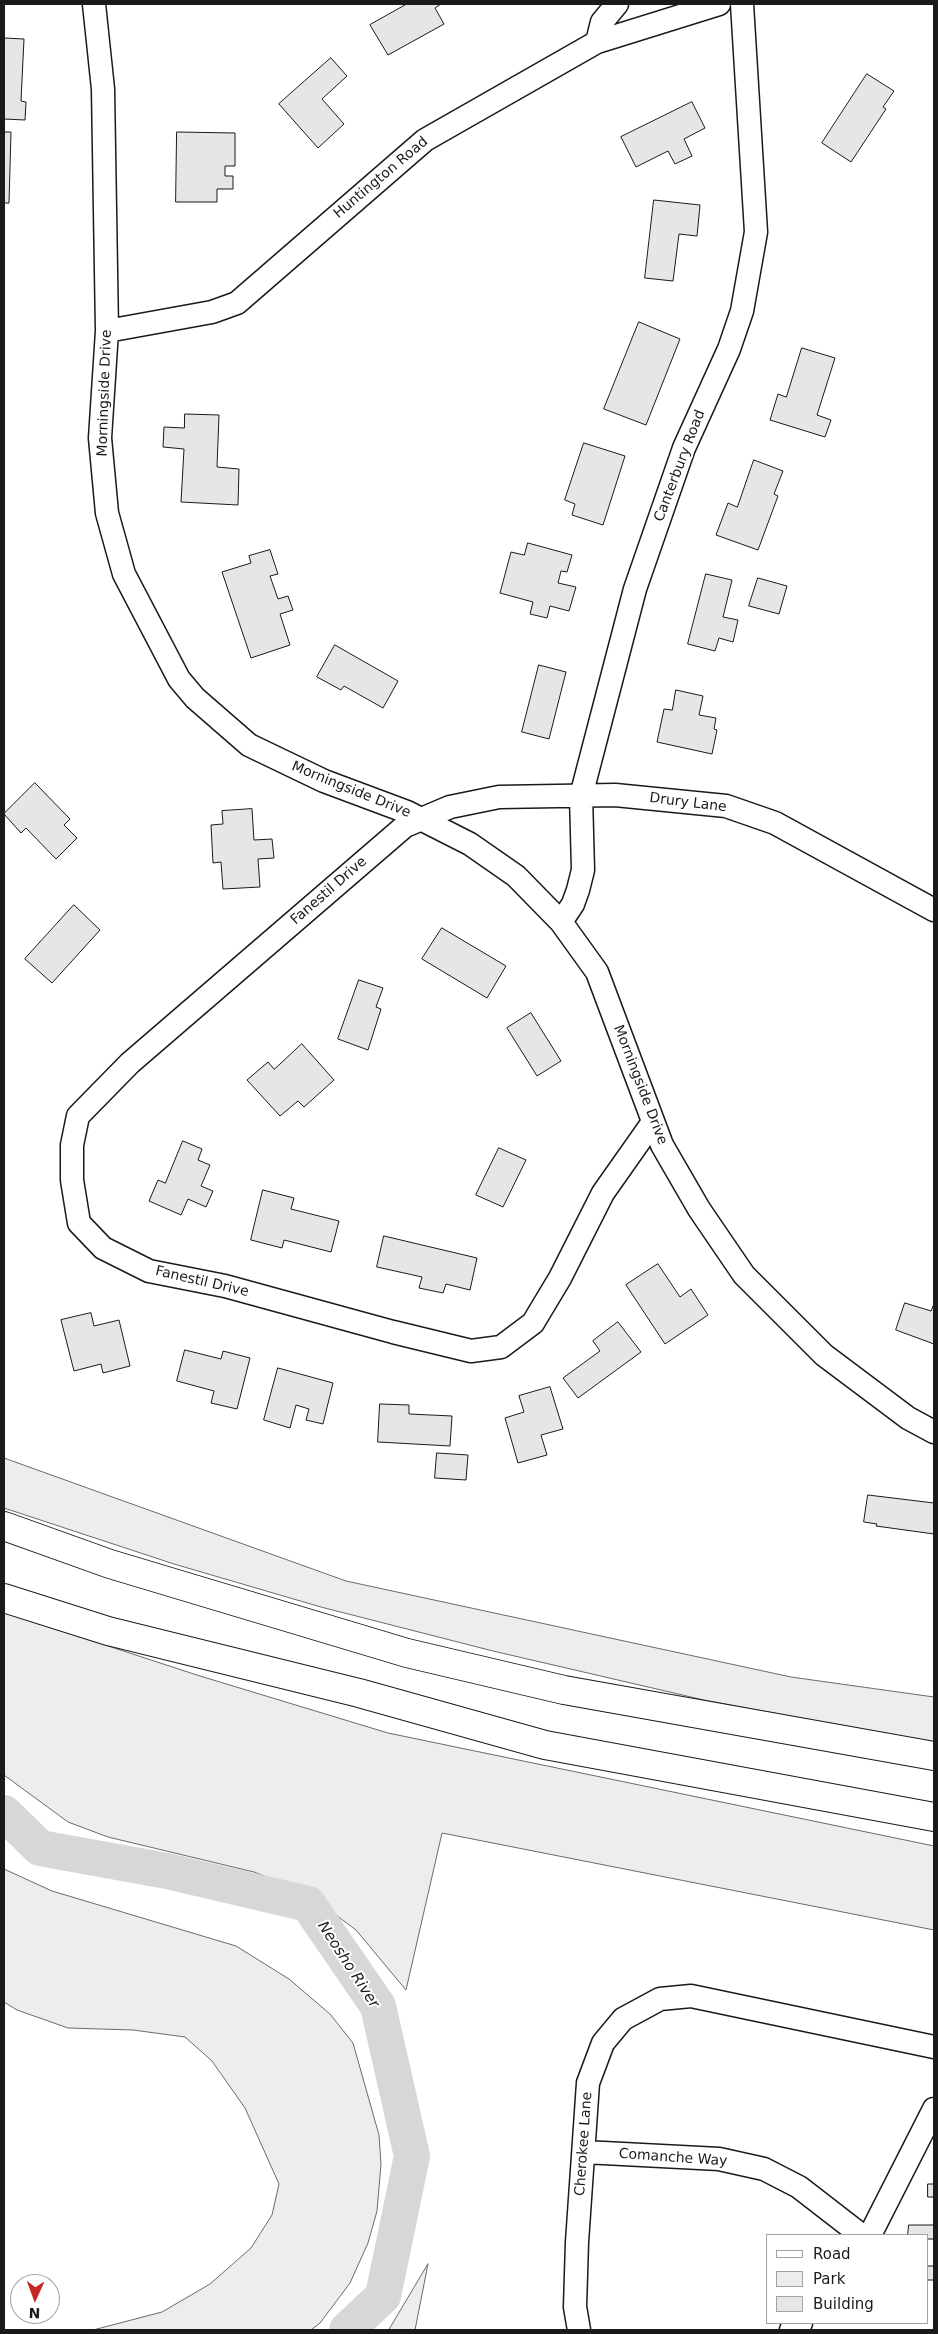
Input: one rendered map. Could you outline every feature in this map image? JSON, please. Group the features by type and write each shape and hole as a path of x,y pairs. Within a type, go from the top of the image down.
{"highway":[{"path":"4,1526 110,1564 407,1653 564,1690 934,1756"},
{"path":"4,1598 108,1631 359,1693 546,1745 934,1818"}],"street":[{"name":"Morningside Drive","path":"94,4 104,89 107,331 100,438 107,513 124,574 179,679 195,698 249,745 324,782 421,819 470,844 516,876 561,922 597,972 662,1145 699,1209 744,1275 824,1355 908,1418 934,1432"},
{"path":"596,42 602,22 617,4"},
{"name":"Huntington Road","path":"107,331 212,312 237,303 425,140 596,42 719,4"},
{"name":"Canterbury Road","path":"561,922 573,904 583,870 581,796 635,589 684,448 729,349 742,311 756,232 742,4"},
{"name":"Drury Lane","path":"421,819 450,807 499,797 615,795 726,806 775,823 934,910"},
{"name":"Fanestil Drive","path":"421,819 405,826 145,1050 78,1116 72,1144 72,1180 79,1223 103,1248 149,1271 225,1286 393,1332 471,1351 502,1347 532,1324 560,1278 603,1194 653,1122"},
{"name":"Cherokee Lane","path":"579,2330 575,2308 577,2242 588,2082 604,2043 623,2019 660,1999 691,1996 934,2046"},
{"path":"871,2234 934,2109"},
{"name":"Comanche Way","path":"584,2152 719,2159 764,2169 799,2187 860,2234"}],"green space":[{"path":"4,1458 346,1581 791,1677 934,1697 934,1743 704,1700 493,1651 321,1607 174,1564 4,1508"},
{"path":"4,1612 200,1676 388,1733 934,1846 934,1930 442,1833 406,1990 356,1930 305,1892 254,1872 108,1837 68,1822 4,1775"},
{"path":"4,1869 52,1891 236,1946 289,1979 330,2014 353,2043 379,2135 381,2164 377,2211 368,2243 350,2283 320,2323 311,2330 93,2330 162,2312 210,2284 251,2248 272,2215 279,2184 245,2108 212,2061 185,2037 133,2030 68,2028 17,2010 4,2002"},
{"path":"428,2264 415,2330 389,2330"}],"building":[{"path":"407,4 441,4 435,8 444,24 388,55 370,25"},
{"path":"4,38 24,39 21,101 26,102 25,120 4,119"},
{"path":"331,58 347,76 322,99 344,124 318,148 279,104"},
{"path":"867,74 894,91 883,107 886,109 851,162 822,143"},
{"path":"692,102 705,128 684,139 692,156 675,164 668,151 636,167 621,137"},
{"path":"4,132 11,132 9,203 4,203"},
{"path":"177,132 235,133 235,166 225,166 225,176 233,176 233,189 217,189 217,202 176,202"},
{"path":"654,200 700,205 697,236 679,234 673,281 645,278"},
{"path":"639,322 680,339 646,425 604,409"},
{"path":"802,348 835,358 817,415 831,420 825,437 770,420 778,394 786,397"},
{"path":"185,414 219,415 217,467 239,469 238,505 181,502 184,449 163,447 164,427 184,428"},
{"path":"584,443 625,456 603,525 572,515 575,504 565,500"},
{"path":"754,460 783,471 774,494 778,496 758,550 716,535 728,503 737,507"},
{"path":"528,543 572,555 567,572 561,571 558,583 576,587 569,611 550,606 547,618 530,614 533,602 500,593 511,552 524,555"},
{"path":"270,550 278,574 270,576 278,599 288,596 293,610 280,614 290,645 251,658 222,572 251,563 249,556"},
{"path":"706,574 732,580 723,617 738,620 733,642 719,638 715,651 688,644"},
{"path":"758,578 787,586 779,614 749,606"},
{"path":"335,645 398,681 383,708 344,686 341,690 317,677"},
{"path":"539,665 566,672 549,739 522,732"},
{"path":"676,690 703,696 699,715 716,718 714,729 717,730 712,754 657,742 664,709 672,710"},
{"path":"35,783 70,819 64,825 77,838 56,859 26,828 21,833 4,814"},
{"path":"252,809 254,840 272,839 274,858 258,859 260,887 223,889 221,862 213,863 211,825 223,824 222,811"},
{"path":"74,905 100,930 52,983 25,959"},
{"path":"442,928 506,966 487,998 422,959"},
{"path":"359,980 383,988 376,1007 381,1009 368,1050 338,1039"},
{"path":"531,1013 561,1061 537,1076 507,1028"},
{"path":"302,1044 334,1080 304,1107 298,1101 280,1116 247,1080 268,1062 274,1069"},
{"path":"183,1141 202,1149 198,1160 210,1165 201,1186 213,1191 206,1207 188,1199 181,1215 149,1201 158,1180 165,1183"},
{"path":"499,1148 526,1160 503,1207 476,1195"},
{"path":"263,1190 294,1198 291,1209 339,1221 331,1252 284,1240 282,1248 251,1240"},
{"path":"384,1236 477,1258 470,1290 446,1284 443,1293 419,1288 422,1277 377,1267"},
{"path":"658,1264 680,1297 691,1289 708,1315 665,1344 626,1285"},
{"path":"905,1303 931,1311 934,1304 934,1344 896,1330"},
{"path":"91,1313 94,1326 119,1320 130,1366 103,1373 101,1364 74,1371 61,1320"},
{"path":"618,1322 641,1352 578,1398 563,1378 600,1351 593,1341"},
{"path":"185,1350 221,1359 223,1351 250,1358 237,1409 211,1403 214,1391 177,1381"},
{"path":"278,1368 333,1383 323,1424 306,1420 309,1409 296,1405 290,1428 264,1420"},
{"path":"550,1387 563,1429 541,1435 547,1455 518,1463 505,1418 524,1412 519,1396"},
{"path":"380,1404 409,1405 409,1414 452,1416 450,1446 378,1442"},
{"path":"437,1453 468,1455 466,1480 435,1478"},
{"path":"868,1495 934,1503 934,1534 876,1526 877,1524 864,1522"},
{"path":"928,2184 934,2184 934,2197 928,2197"},
{"path":"909,2225 934,2225 934,2239 928,2239 928,2234 908,2234"},
{"path":"928,2266 934,2266 934,2280 928,2280"}],"waterway":[{"name":"Neosho River","path":"4,1813 40,1848 167,1871 308,1904 378,2006 412,2156 383,2296 347,2330"}]}
